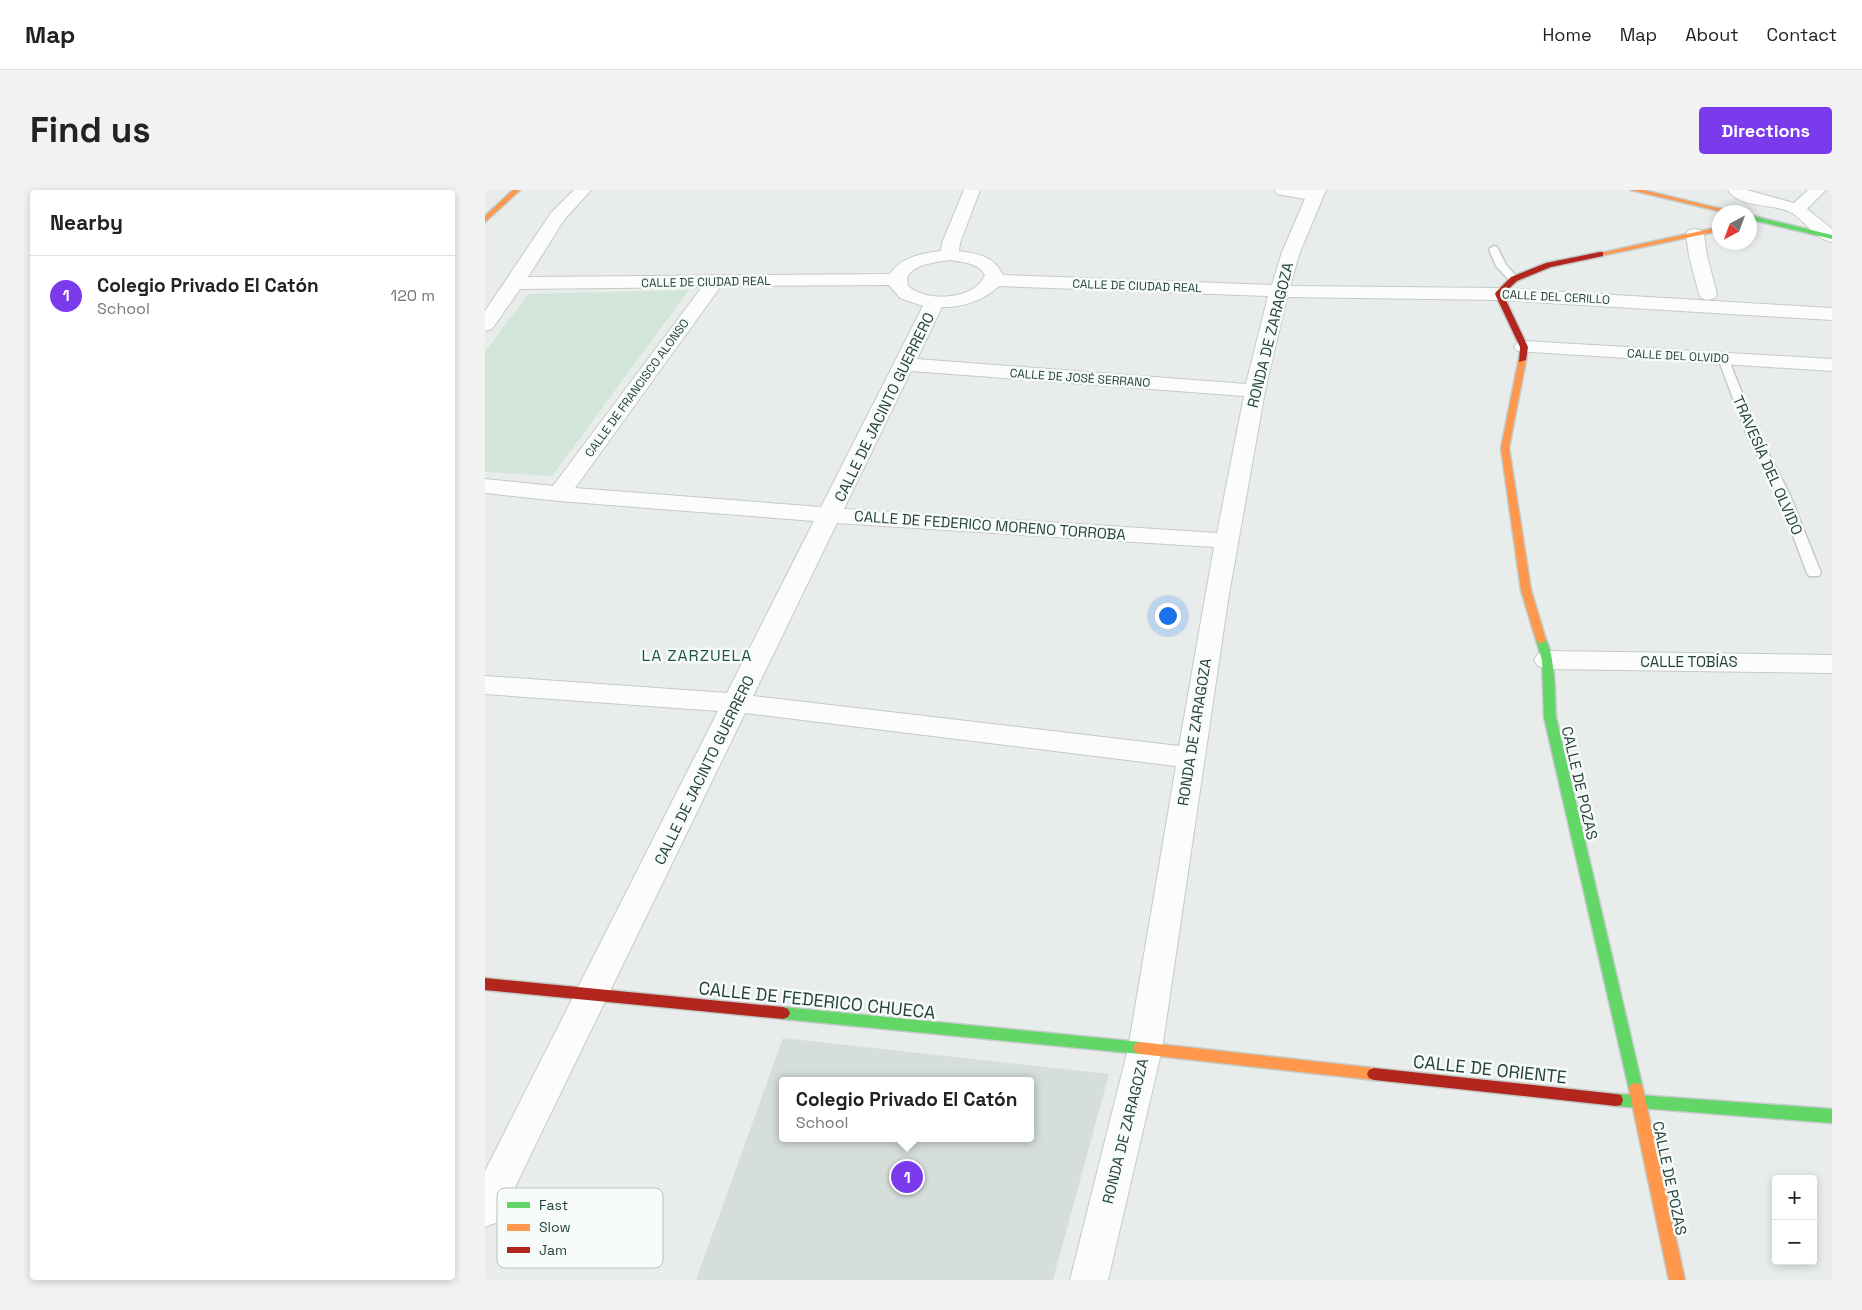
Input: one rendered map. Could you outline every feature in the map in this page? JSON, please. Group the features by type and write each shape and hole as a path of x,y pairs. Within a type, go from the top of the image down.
{"street":[{"path":"485,220 517,190"},
{"path":"485,325 515,283 557,217 583,190"},
{"path":"950,255 951,243 972,190"},
{"path":"1283,190 1316,193"},
{"path":"1634,190 1712,208"},
{"path":"1797,209 1818,190"},
{"name":"RONDA DE ZARAGOZA","path":"1089,1280 1145,1049 1190,758 1227,540 1255,391 1279,291 1291,252 1316,193"},
{"path":"1732,205 1741,193 1797,209 1832,237"},
{"path":"1757,221 1832,237"},
{"path":"1524,347 1499,294 1514,279 1549,265 1712,230"},
{"path":"1695,234 1698,256 1708,294"},
{"path":"950,255 972,258 989,265 994,272 994,280 989,288 973,297 951,302 935,302 919,300 899,288 897,280 901,272 915,263 950,255"},
{"name":"CALLE DE CIUDAD REAL","path":"515,283 897,280"},
{"name":"CALLE DE CIUDAD REAL","path":"994,280 1279,291"},
{"name":"CALLE DE FRANCISCO ALONSO","path":"559,494 714,282"},
{"name":"CALLE DEL CERILLO","path":"1279,291 1499,294 1832,314"},
{"name":"CALLE DE JACINTO GUERRERO","path":"485,1209 935,302"},
{"name":"CALLE DEL OLVIDO","path":"1524,347 1832,365"},
{"name":"CALLE DE POZAS","path":"1524,347 1505,448 1526,590 1547,660 1550,717 1639,1103 1677,1280"},
{"name":"CALLE DE JOSÉ SERRANO","path":"904,364 1255,391"},
{"name":"CALLE DE FEDERICO MORENO TORROBA","path":"485,486 559,494 831,514 1227,540"},
{"name":"CALLE TOBÍAS","path":"1547,660 1832,664"},
{"path":"485,685 737,703 1190,758"},
{"name":"CALLE DE FEDERICO CHUECA","path":"485,984 1145,1049"},
{"name":"CALLE DE ORIENTE","path":"1145,1049 1639,1103 1832,1116"}],"lane":[{"path":"1494,249 1501,266 1514,279"},
{"name":"TRAVESÍA DEL OLVIDO","path":"1723,358 1752,433 1783,493 1814,573"}],"shaded area":[{"path":"783,1038 1109,1074 1053,1280 696,1280"}],"green space":[{"path":"689,290 552,476 485,472 485,352 528,294"}],"traffic: fast":[{"path":"1757,219 1832,237"},
{"path":"1541,640 1547,660 1550,717 1636,1089"},
{"path":"783,1013 1140,1048"},
{"path":"1616,1100 1832,1116"}],"traffic: slow":[{"path":"485,220 517,190"},
{"path":"1634,190 1712,208"},
{"path":"1600,254 1712,230"},
{"path":"1522,360 1505,448 1526,590 1541,640"},
{"path":"1140,1048 1374,1074"},
{"path":"1636,1089 1677,1280"}],"traffic: jam":[{"path":"1522,360 1524,347 1499,294 1514,279 1549,265 1600,254"},
{"path":"485,984 783,1013"},
{"path":"1374,1074 1616,1100"}],"place":[{"name":"Colegio Privado El Catón","path":"907,1177"}],"district":[{"name":"LA ZARZUELA","path":"697,655"}]}
